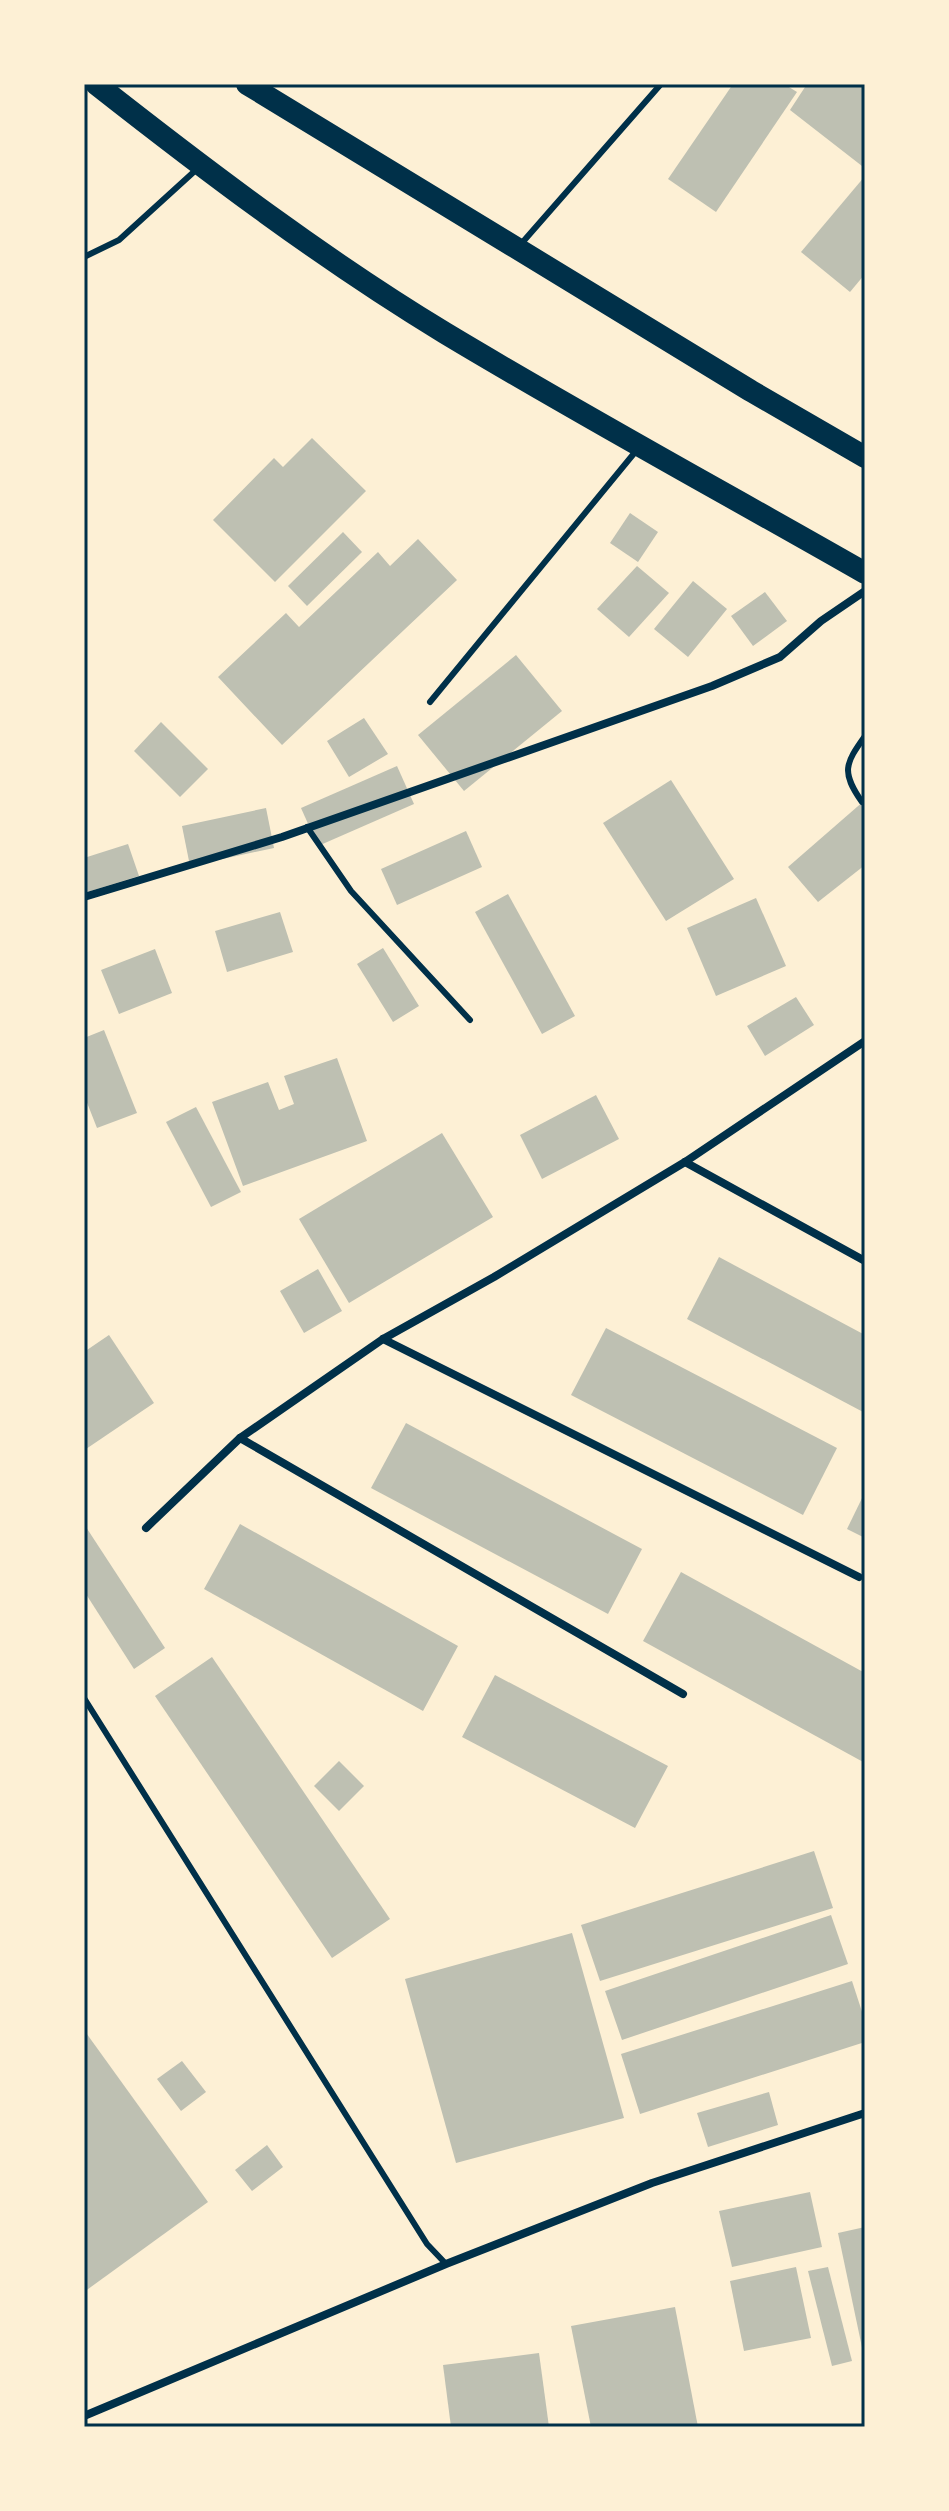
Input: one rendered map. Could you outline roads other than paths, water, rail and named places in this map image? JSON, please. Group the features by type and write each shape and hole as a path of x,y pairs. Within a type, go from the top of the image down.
{"highway":[{"path":"96,84 201,166 444,332 865,573"},
{"path":"253,86 516,249 865,457"}],"street":[{"path":"84,897 307,827 712,686 780,657 821,621 865,591"},
{"path":"146,1528 240,1438 383,1339 494,1277 685,1162 865,1041"},
{"path":"685,1162 865,1261"},
{"path":"383,1339 859,1577"},
{"path":"240,1438 683,1694"},
{"path":"84,2416 446,2264 652,2183 865,2113"}],"lane":[{"path":"516,249 661,84"},
{"path":"84,257 119,240 201,166"},
{"path":"430,702 641,445"},
{"path":"862,802 846,770 848,760 865,736"},
{"path":"307,827 351,891 470,1020"},
{"path":"84,1698 427,2244 446,2264"}]}
